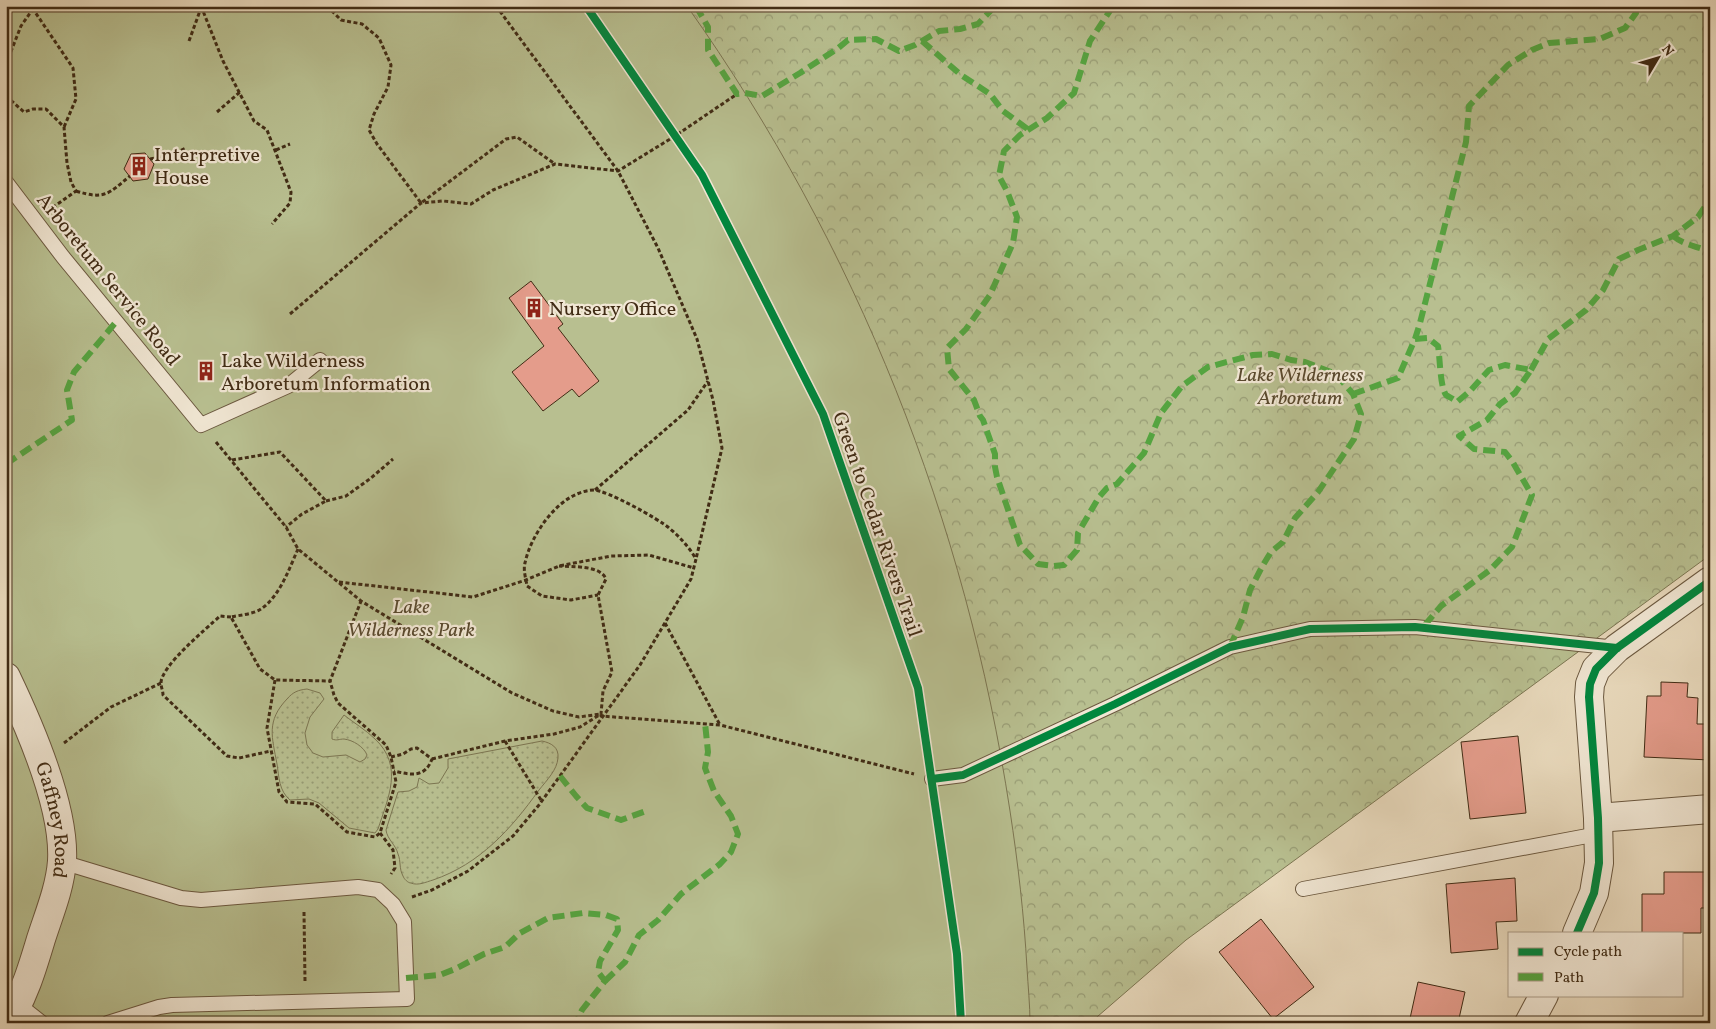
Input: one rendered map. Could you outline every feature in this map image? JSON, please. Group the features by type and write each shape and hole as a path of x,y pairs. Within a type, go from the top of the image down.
{"street":[{"path":"1577,932 1594,892 1599,863 1589,697 1590,684 1596,669 1617,648 1710,581"},
{"name":"Gaffney Road","path":"6,677 21,707 54,802 61,835 62,862 56,892 26,989 13,1014"},
{"path":"1598,826 1710,809"},
{"path":"1529,1023 1543,996"}],"lane":[{"name":"Arboretum Service Road","path":"6,182 63,258 200,424"},
{"path":"200,424 288,386 320,360"},
{"path":"932,779 963,775 1230,647 1310,629 1415,627 1617,648"},
{"path":"1303,889 1598,826"},
{"path":"62,862 181,898 201,900 358,887 378,890 393,904 404,922 407,999 172,1004 158,1006 108,1023"},
{"path":"13,1014 42,1023"}],"path":[{"path":"19,6 34,7"},
{"path":"327,6 341,20 362,24 380,38 391,65 388,87 374,114 369,130 377,144 421,203"},
{"path":"393,904 432,890 468,871 513,836 640,665 691,579 722,448 697,339 658,248 618,171 496,6"},
{"path":"6,64 21,26 34,7"},
{"path":"34,7 73,68 76,99 64,127 67,162 71,182 76,191 90,196 102,196 130,176"},
{"path":"189,41 201,7"},
{"path":"201,7 223,61 254,121 267,130 291,192 290,203 272,224"},
{"path":"217,112 240,92"},
{"path":"290,314 421,203 506,139 517,137 555,164 618,171 675,136 737,94"},
{"path":"6,96 24,112 33,109 46,109 64,127"},
{"path":"670,128 681,144"},
{"path":"276,150 290,144"},
{"path":"150,159 172,155 186,148"},
{"path":"421,203 443,201 471,204 493,190 555,164"},
{"path":"35,220 76,191"},
{"path":"598,595 571,600 542,596 527,586 524,565 536,535 556,508 574,495 595,490 688,410 708,381"},
{"path":"200,424 286,526 298,549 361,601 512,693 553,711 580,717 601,715 720,725 932,779"},
{"path":"232,460 280,452 326,501"},
{"path":"286,526 302,514 326,501 346,496 372,478 393,459"},
{"path":"595,490 618,499 668,526 688,546 696,559"},
{"path":"271,751 239,758 227,756 163,695 161,683 164,673 174,659 220,616 231,617 260,610 273,598 288,572 298,549"},
{"path":"337,582 473,597 526,580 559,566 611,556 649,556 694,568"},
{"path":"559,566 597,570 604,574 606,579 598,595 612,672 603,691 601,715"},
{"path":"275,680 267,728 279,792 287,802 315,804 347,832 375,837 380,833 396,782 391,756 386,744 338,703 330,681 361,601"},
{"path":"231,617 260,669 275,680 330,681"},
{"path":"665,622 720,725"},
{"path":"41,761 111,707 161,683"},
{"path":"432,759 505,741 554,734 580,727 601,715"},
{"path":"505,741 541,800"},
{"path":"391,756 403,754 417,748 432,759"},
{"path":"394,771 410,775 421,773 429,768 432,759"},
{"path":"378,890 395,868 393,850 380,833"},
{"path":"304,938 305,965"}],"green space":[{"name":"Lake Wilderness Park","path":"6,6 687,6 748,98 803,192 852,290 896,390 933,492 965,597 990,703 1010,811 1026,948 1030,1023 6,1023"},
{"name":"Lake Wilderness Arboretum","path":"195,6 1710,6 1710,555 1186,940 1090,1023 430,1023"},
{"path":"307,689 320,693 324,699 310,717 305,733 307,745 313,753 323,757 346,755 360,762 365,759 367,755 358,744 344,739 332,739 332,732 344,715 375,739 384,749 389,760 391,782 386,806 375,833 349,828 319,803 309,799 290,800 282,788 272,737 273,722 280,707 289,697 296,692"},
{"path":"542,741 556,748 558,758 556,767 506,831 480,855 450,873 419,884 406,881 402,873 397,851 386,830 398,792 409,791 417,787 419,778 429,784 439,783 448,768 448,759"}],"building":[{"name":"Interpretive House","path":"145,153 154,164 148,179 133,181 124,169 131,154"},
{"path":"531,281 563,324 558,328 599,381 579,397 572,389 543,411 512,372 544,346 509,298"},
{"path":"1661,682 1688,683 1687,697 1698,698 1697,724 1710,724 1710,760 1644,757 1647,696 1661,696"},
{"path":"1518,736 1526,813 1470,819 1461,742"},
{"path":"1664,872 1710,872 1709,908 1701,908 1701,933 1642,932 1642,894 1664,894"},
{"path":"1515,878 1517,921 1496,922 1498,949 1451,953 1446,884"},
{"path":"1261,919 1314,987 1273,1019 1219,952"},
{"path":"1418,982 1465,992 1458,1023 1409,1023"}],"marked path":[{"path":"696,6 708,27 708,50 737,94 745,93 762,96 837,49 848,40 876,39 899,51 915,45 939,31 960,29 978,24 995,6"},
{"path":"1113,6 1090,41 1074,93 1047,118 1020,135 1004,151 999,176 1017,217 1013,243 990,295 966,329 947,348 949,369 974,400 983,420 995,454 997,477 1020,545 1038,564 1054,566 1064,565 1077,550 1078,533 1099,497 1107,488 1117,484 1144,453 1161,413 1182,386 1208,367 1253,355 1272,354 1305,362 1336,374 1353,394 1361,414 1354,439 1318,492 1295,518 1283,542 1271,552 1263,565 1250,590 1243,617 1230,647"},
{"path":"1353,394 1398,378 1415,339 1466,142 1469,106 1508,65 1532,50 1549,43 1600,39 1625,28 1636,13 1634,6"},
{"path":"922,41 961,75 990,94 1003,111 1029,130"},
{"path":"1531,370 1548,339 1586,310 1603,290 1619,259 1673,236 1698,217 1710,199"},
{"path":"1673,236 1710,252"},
{"path":"6,464 72,420 67,390 74,372 116,322"},
{"path":"1415,339 1428,338 1438,346 1444,391 1446,395 1457,402 1489,370 1505,365 1531,370 1515,393 1500,404 1487,420 1459,436 1474,449 1505,452 1532,495 1512,547 1490,570 1441,606 1424,626 1419,627"},
{"path":"605,981 625,962 639,935 658,920 681,894 720,864 731,852 738,834 731,816 714,791 705,768 708,752 705,723"},
{"path":"560,776 587,808 621,820 646,811"},
{"path":"406,978 440,975 455,969 484,954 505,947 520,933 548,918 583,913 606,915 617,919 618,930 600,961 598,972 605,981 582,1010 576,1023"}],"cycle path":[{"name":"Green to Cedar Rivers Trail","path":"586,6 702,175 823,414 918,688 957,954 961,1023"},
{"path":"1577,932 1594,893 1599,863 1598,818 1589,697 1590,684 1596,669 1617,648 1710,581"},
{"path":"932,779 963,775 1115,704 1230,647 1310,629 1415,627 1617,648"}],"place":[{"name":"Interpretive House","path":"139,166"},
{"name":"Nursery Office","path":"534,308"},
{"name":"Lake Wilderness Arboretum Information","path":"206,371"}]}
